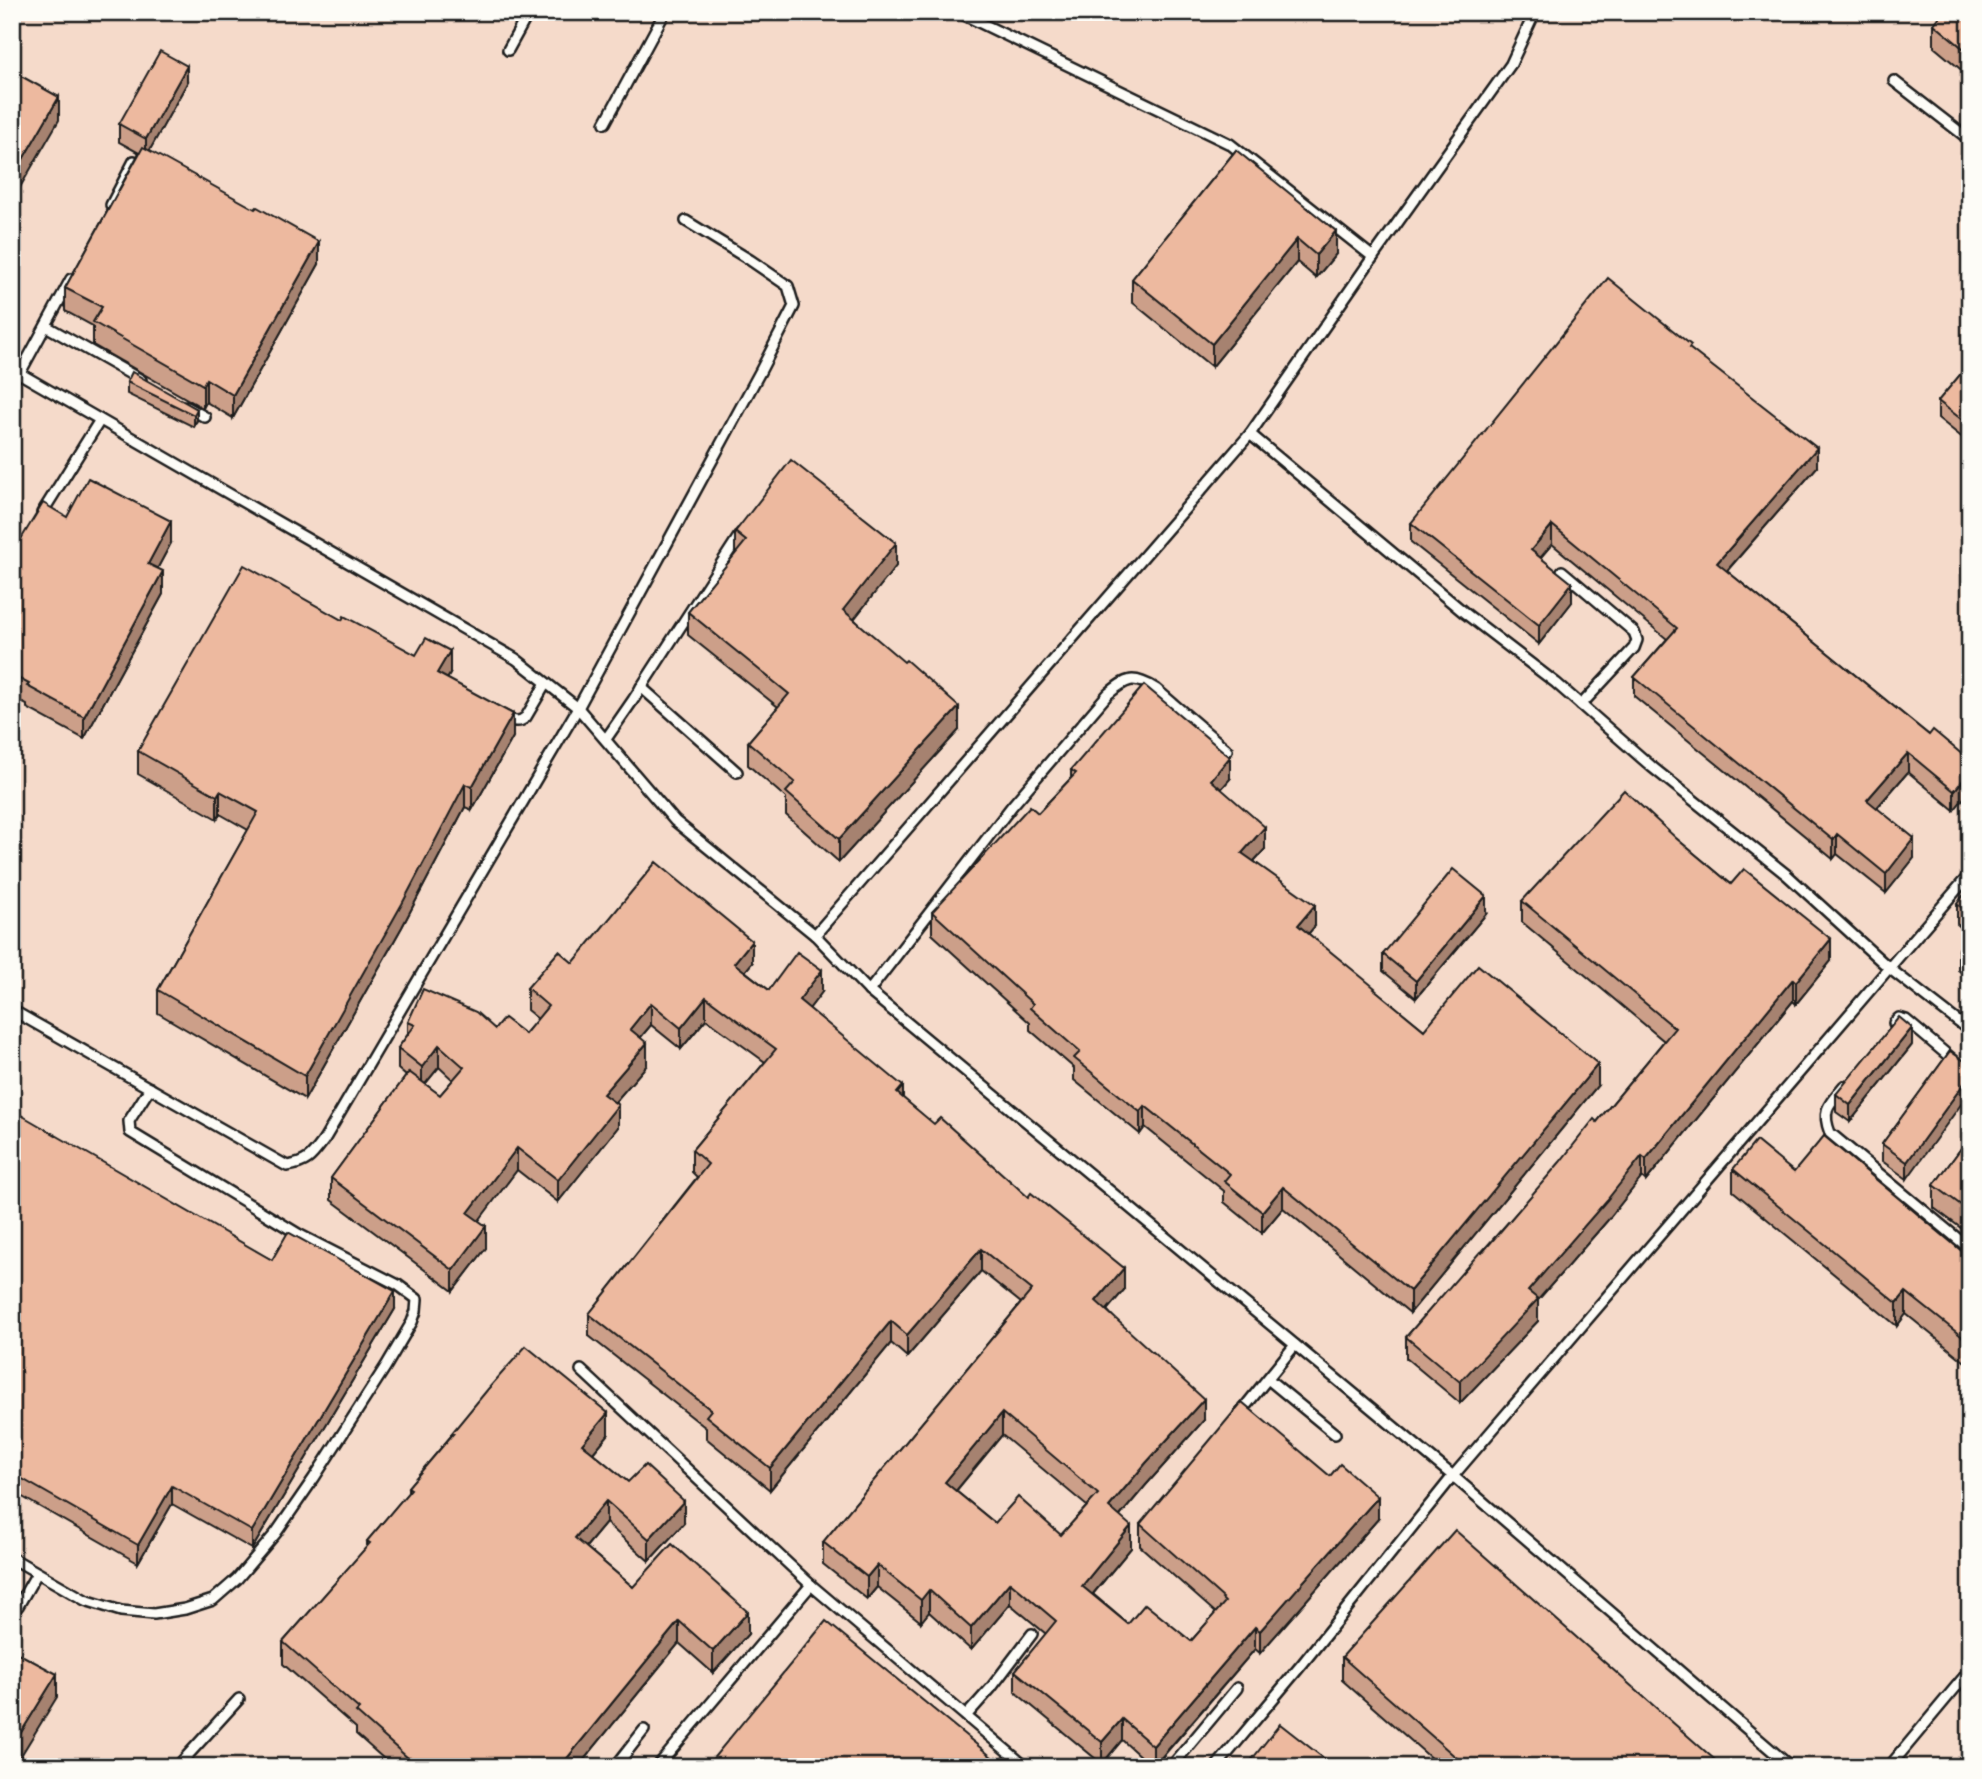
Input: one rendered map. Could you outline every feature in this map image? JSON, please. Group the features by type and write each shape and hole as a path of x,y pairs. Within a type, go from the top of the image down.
{"lane":[{"path":"508,50 529,12"},
{"path":"605,123 665,12"},
{"path":"958,12 1230,144 1373,257"},
{"path":"815,935 1250,434 1511,64 1535,12"},
{"path":"1894,81 1970,140"},
{"path":"109,208 134,161"},
{"path":"12,1010 287,1166 310,1159 324,1140 579,708 794,306 788,286 686,221"},
{"path":"77,267 46,326 16,371 516,659 546,682 579,708 675,821 815,935 869,991 1453,1476 1791,1767"},
{"path":"46,326 148,384"},
{"path":"182,404 205,417"},
{"path":"40,517 100,420"},
{"path":"1250,434 1466,614 1556,683 1652,767 1787,875 1889,968 1970,1031"},
{"path":"606,739 750,519"},
{"path":"1562,571 1634,632 1637,640 1634,648 1581,705"},
{"path":"869,991 1012,806 1118,685 1130,679 1143,681 1227,750"},
{"path":"494,712 515,722 521,721 546,682"},
{"path":"641,687 737,772"},
{"path":"1216,1767 1304,1663 1453,1476 1970,874"},
{"path":"1891,1028 1899,1018 1906,1020 1970,1074"},
{"path":"1850,1078 1828,1106 1824,1119 1830,1133 1970,1249"},
{"path":"12,1558 85,1600 121,1611 154,1614 185,1609 213,1600 237,1579 284,1522 386,1366 416,1311 417,1299 398,1285 300,1236 130,1132 129,1121 150,1088"},
{"path":"1233,1422 1295,1345"},
{"path":"580,1370 811,1585 1026,1767"},
{"path":"1268,1379 1335,1434"},
{"path":"12,1609 18,1606 37,1573"},
{"path":"657,1767 811,1585"},
{"path":"966,1716 1032,1634"},
{"path":"1889,1767 1970,1670"},
{"path":"1171,1767 1237,1688"},
{"path":"177,1767 239,1699"},
{"path":"615,1767 644,1730"}],"shaded area":[{"path":"12,12 1970,12 1970,1767 12,1767"}],"building":[{"path":"1943,12 1970,12 1970,54 1934,24"},
{"path":"160,51 187,66 146,139 119,124"},
{"path":"12,71 59,97 12,178"},
{"path":"143,147 319,242 233,395 206,379 203,385 93,322 102,307 65,288"},
{"path":"1236,150 1336,231 1316,255 1297,239 1212,344 1132,279"},
{"path":"1608,278 1691,345 1689,348 1817,448 1717,563 1929,735 1933,730 1970,761 1970,772 1954,791 1908,753 1867,800 1914,838 1886,874 1837,834 1833,840 1634,677 1677,628 1552,525 1531,550 1572,583 1539,625 1411,523"},
{"path":"1970,363 1970,426 1938,401"},
{"path":"132,372 197,409 194,415 127,382"},
{"path":"791,460 896,543 843,610 959,707 839,839 786,792 795,782 748,742 789,694 688,612 746,541 735,532"},
{"path":"88,478 171,521 148,564 163,571 84,717 12,675 12,546 18,544 43,503 67,517"},
{"path":"244,565 342,620 344,616 416,655 426,638 450,651 437,673 513,714 472,787 465,784 402,904 305,1076 158,990 258,812 220,791 217,796 138,751"},
{"path":"1144,685 1230,757 1211,780 1265,827 1242,853 1315,905 1298,925 1374,989 1424,1030 1478,965 1598,1064 1410,1291 1283,1187 1262,1212 1224,1181 1230,1174 1145,1106 1140,1112 1074,1058 1080,1052 1030,1008 1033,1004 932,912 1030,806 1038,813 1076,773 1071,770"},
{"path":"1624,790 1731,884 1744,869 1831,939 1796,982 1793,979 1646,1159 1642,1156 1528,1291 1538,1299 1460,1382 1406,1337 1480,1252 1482,1253 1594,1119 1597,1122 1675,1028 1522,901"},
{"path":"656,862 752,941 734,963 769,990 797,952 822,970 799,1000 903,1086 897,1093 934,1124 940,1118 1028,1197 1031,1193 1124,1268 1096,1301 1204,1399 1109,1507 1131,1526 1082,1586 1128,1624 1145,1604 1191,1641 1225,1602 1140,1524 1242,1402 1330,1476 1340,1464 1378,1497 1260,1631 1255,1627 1153,1746 1122,1719 1102,1742 1015,1671 1056,1621 1010,1582 971,1628 929,1590 921,1600 877,1565 867,1577 823,1542 1032,1290 981,1249 907,1335 891,1321 770,1468 706,1416 711,1410 589,1314 708,1164 692,1150 776,1049 706,997 681,1028 651,1003 630,1029 647,1043 603,1094 618,1105 558,1180 517,1148 468,1213 486,1226 453,1270 331,1178 409,1072 440,1095 464,1067 439,1045 422,1067 398,1048 415,1025 408,1022 423,989 476,1012 495,1029 504,1018 525,1034 548,1006 527,988 559,951 573,963","holes":["1002,1413 1098,1494 1061,1535 1018,1497 995,1523 945,1482"]},
{"path":"1453,869 1486,896 1416,981 1383,954"},
{"path":"1970,887 1970,914 1957,904"},
{"path":"1970,935 1970,959 1958,950"},
{"path":"1899,1017 1912,1028 1850,1105 1836,1094"},
{"path":"1950,1051 1970,1065 1970,1075 1907,1162 1882,1144"},
{"path":"21,1115 272,1260 288,1232 395,1291 252,1531 172,1486 138,1545 12,1473 12,1131"},
{"path":"1824,1136 1970,1258 1970,1343 1906,1292 1897,1303 1733,1169 1756,1141 1794,1172"},
{"path":"1970,1136 1970,1210 1969,1211 1934,1185"},
{"path":"526,1346 608,1413 582,1444 628,1482 645,1465 684,1501 649,1539 606,1501 575,1538 633,1587 672,1544 748,1612 713,1651 679,1621 560,1767 403,1767 409,1759 356,1712 359,1709 283,1642 370,1543 367,1541 411,1489 408,1487"},
{"path":"1455,1530 1723,1767 1467,1767 1342,1657"},
{"path":"826,1621 1004,1767 706,1767"},
{"path":"12,1650 57,1674 12,1747"},
{"path":"1280,1724 1335,1767 1246,1767"}]}
